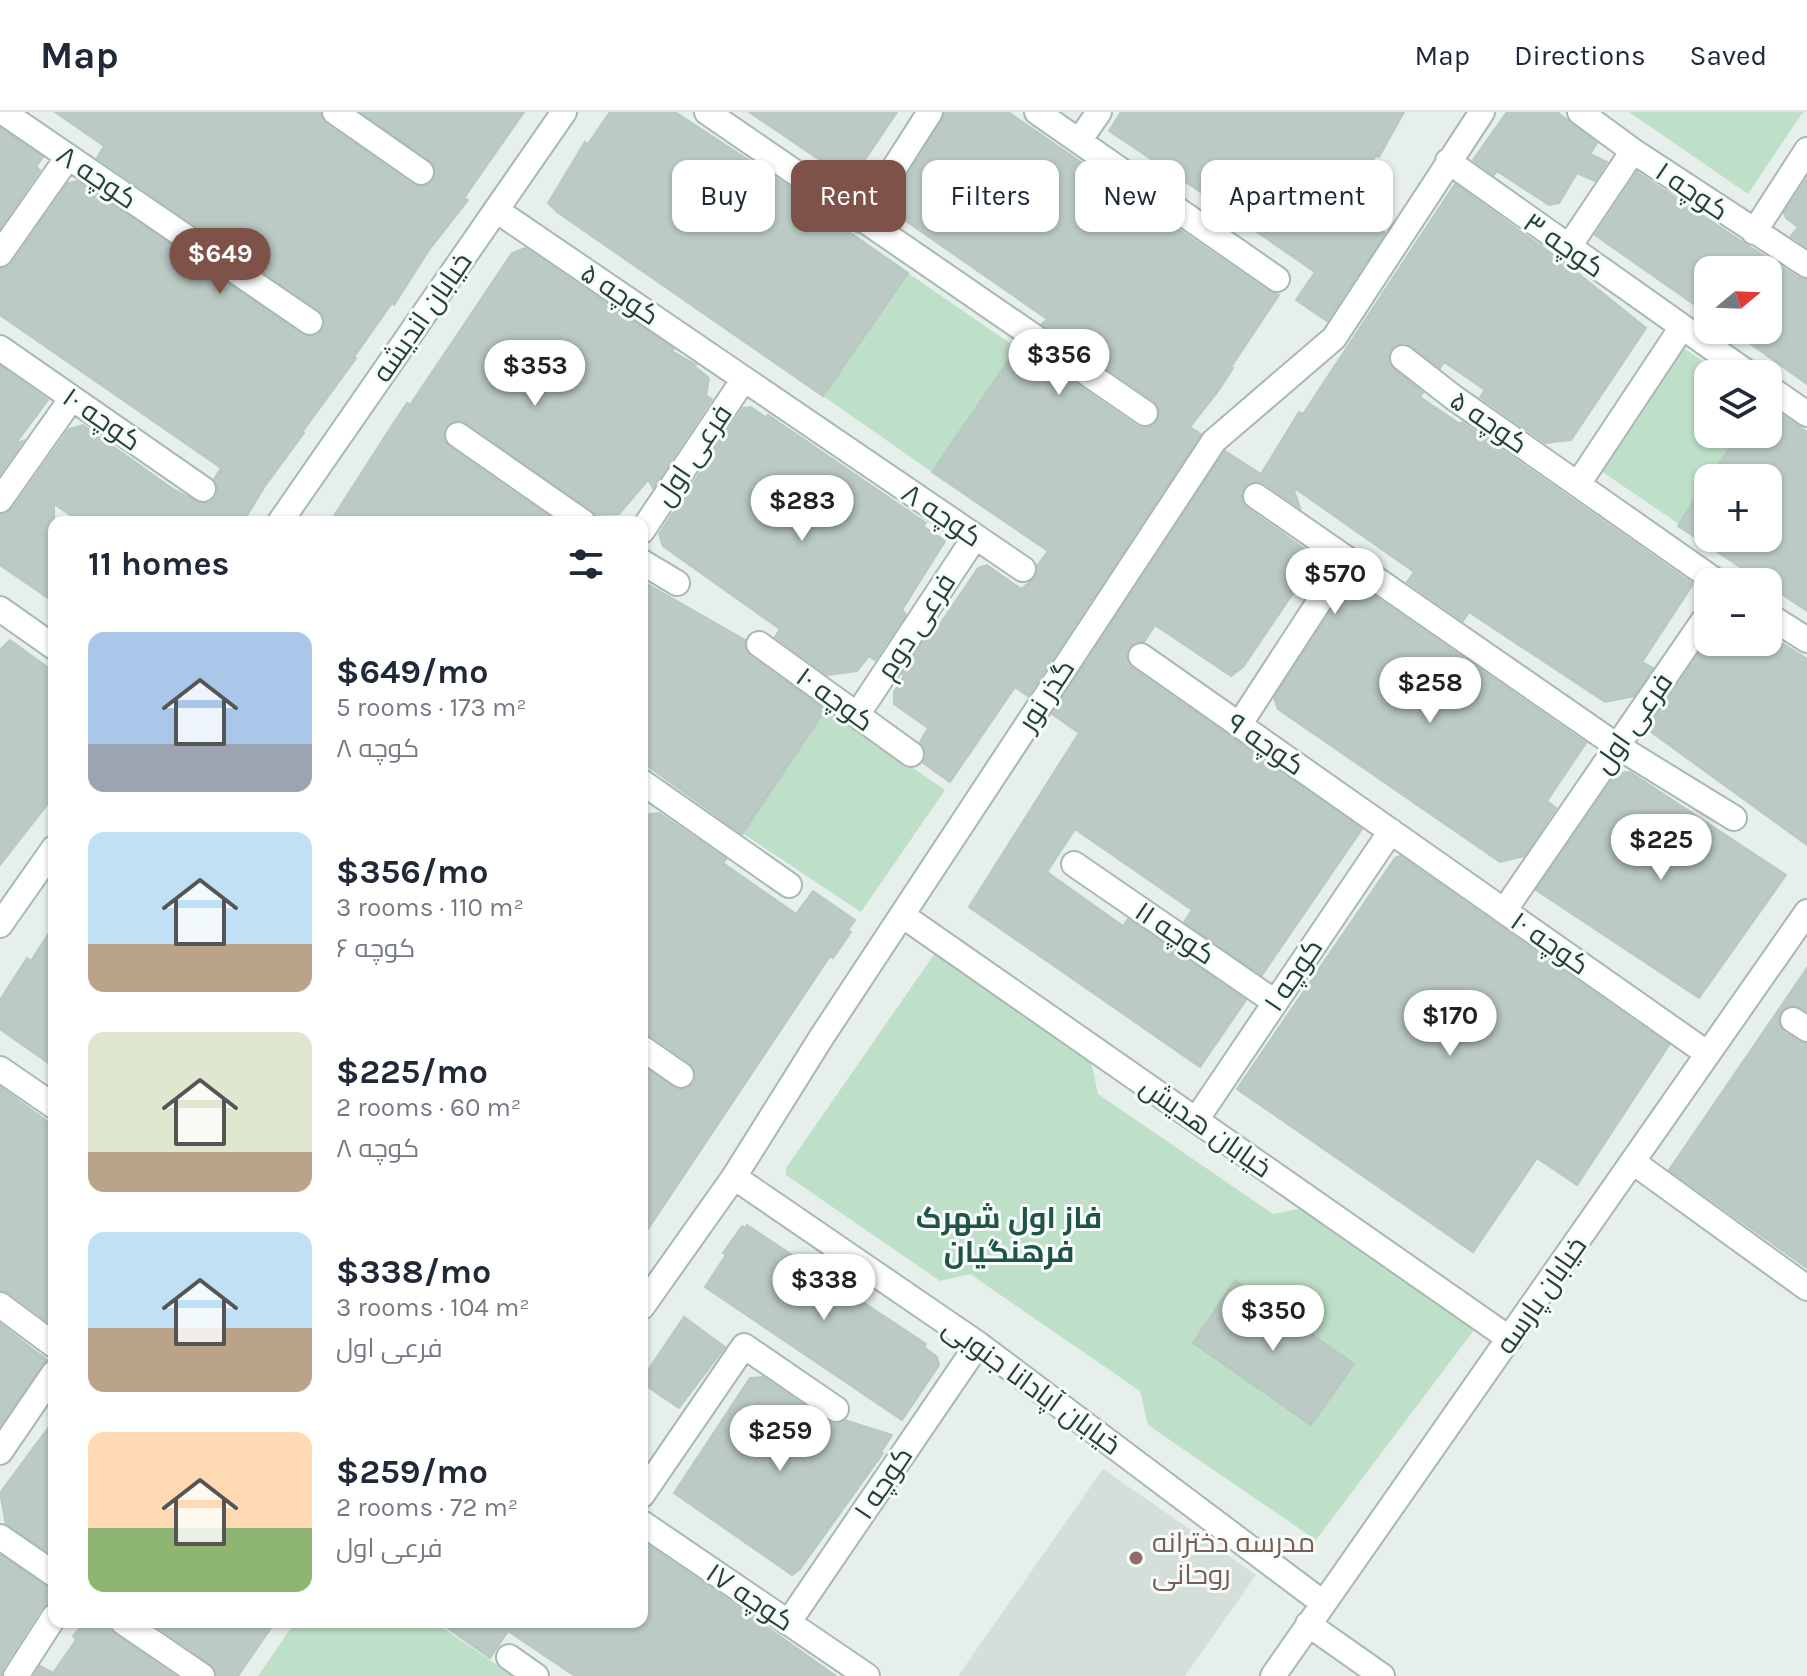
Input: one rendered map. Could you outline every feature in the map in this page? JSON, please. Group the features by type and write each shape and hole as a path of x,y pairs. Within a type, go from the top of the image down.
{"street":[{"name":"کوچه ۸","path":"3,112 310,322"},
{"path":"335,112 421,172"},
{"name":"خیابان اندیشه","path":"284,516 564,112"},
{"path":"707,112 791,171"},
{"path":"899,160 930,112"},
{"path":"1037,112 1277,279"},
{"path":"1079,141 1099,112"},
{"name":"گذر نور","path":"648,1299 734,1177 761,1130 1214,441 1334,338 1482,112"},
{"name":"کوچه ۱","path":"1580,112 1633,151 1807,265"},
{"path":"1754,232 1807,150"},
{"path":"1568,248 1633,151"},
{"path":"0,254 68,157"},
{"name":"کوچه ۳","path":"1448,161 1729,360"},
{"name":"کوچه ۵","path":"496,210 744,379"},
{"path":"879,232 1145,413"},
{"path":"1578,484 1682,327"},
{"name":"کوچه ۱۰","path":"0,348 203,489"},
{"name":"کوچه ۵","path":"1403,358 1453,397 1697,568"},
{"name":"کوچه ۸","path":"744,379 1023,569"},
{"name":"فرعی اول","path":"648,522 744,379"},
{"path":"1782,397 1807,414"},
{"path":"0,500 72,398"},
{"path":"458,435 574,516"},
{"path":"1256,496 1617,746 1734,818"},
{"name":"فرعی دوم","path":"857,715 975,537"},
{"path":"1239,725 1347,559"},
{"path":"648,566 677,583"},
{"path":"0,609 48,643"},
{"path":"1782,624 1807,640"},
{"name":"فرعی اول","path":"1504,911 1694,634"},
{"name":"کوچه ۱۰","path":"759,644 911,754"},
{"name":"کوچه ۹","path":"1141,656 1391,831"},
{"path":"648,786 789,885"},
{"name":"کوچه ۱","path":"1196,1120 1391,831"},
{"name":"کوچه ۱۰","path":"1391,831 1708,1054"},
{"path":"0,925 48,857"},
{"name":"کوچه ۱۱","path":"1074,864 1275,1002"},
{"name":"خیابان پارسه","path":"1273,1676 1807,912"},
{"name":"خیابان هدیش","path":"902,915 1510,1339"},
{"path":"648,1052 681,1075"},
{"path":"0,1069 48,1102"},
{"path":"1633,1162 1807,1288"},
{"name":"خیابان آپادانا جنوبی","path":"734,1177 978,1344 1323,1603"},
{"path":"0,1305 48,1341"},
{"name":"کوچه ۱","path":"788,1623 978,1344"},
{"path":"648,1486 744,1346 836,1409"},
{"path":"0,1452 48,1382"},
{"name":"کوچه ۱۷","path":"648,1527 860,1674"},
{"path":"0,1537 48,1570"},
{"path":"1308,1624 1382,1676"},
{"path":"16,1676 48,1626"},
{"path":"132,1628 202,1676"},
{"path":"509,1657 536,1676"}],"shaded area":[{"name":"مدرسه دخترانه روحانی","path":"1103,1469 1256,1575 1185,1676 958,1676"}],"green space":[{"path":"1629,112 1803,112 1748,194"},
{"path":"908,273 1017,348 932,472 823,396"},
{"path":"1681,346 1701,360 1694,360 1694,448 1730,448 1719,464 1694,464 1694,502 1679,524 1601,471"},
{"path":"827,708 945,790 861,912 742,833"},
{"path":"935,953 1091,1061 1098,1094 1273,1214 1303,1208 1477,1326 1316,1540 1148,1425 1140,1391 970,1274 940,1281 786,1175 786,1168","holes":["1236,1281 1354,1364 1311,1425 1194,1343"]},
{"path":"291,1628 443,1628 513,1676 258,1676"}],"building":[{"path":"55,112 320,112 326,124 420,187 434,180 434,165 361,112 524,112 464,198 468,200 354,357 247,516 72,516 54,504 54,516 48,516 48,598 0,565 0,515 12,509 69,429 83,425 173,489 201,504 209,503 216,497 218,489 214,479 221,468 0,315 0,269 12,263 68,183 78,181 302,334 310,337 317,335 323,330 325,322 318,310 97,158 104,146"},
{"path":"610,112 675,112 748,160 672,160 672,232 775,232 775,178 791,188 791,232 849,232 908,273 823,396 548,203 585,142 588,144"},
{"path":"749,112 897,112 865,160 820,160"},
{"path":"946,112 1008,112 1078,160 1075,160 1075,232 1182,232 1268,291 1279,295 1219,390 1190,427 1201,434 1028,696 1015,687 950,782 923,763 926,755 920,742 928,728 894,704 894,692 904,676 902,674 931,631 934,633 978,568 987,565 1021,589 1035,578 1037,566 1048,551 932,472 1017,348 1021,351 1024,348 1137,426 1152,426 1160,413 1154,401 1042,324 1047,319 906,221 906,177"},
{"path":"1121,112 1404,112 1379,157 1373,160 1201,160 1201,192 1185,182 1185,160 1152,160 1109,131"},
{"path":"1507,112 1557,112 1597,143 1590,154 1607,162 1595,181 1577,173 1559,203 1549,205 1497,171 1494,175 1473,160"},
{"path":"0,128 43,157 36,167 40,170 0,228"},
{"path":"1637,172 1764,256 1694,256 1694,304 1595,235"},
{"path":"1807,178 1807,247 1791,236 1798,227 1784,213"},
{"path":"1455,184 1574,270 1646,328 1571,440 1545,443 1480,397 1485,390 1444,362 1440,368 1406,343 1397,344 1391,349 1389,364 1423,393 1420,397 1460,424 1462,422 1693,584 1642,662 1653,668 1634,696 1605,702 1469,612 1463,621 1407,582 1414,572 1293,487 1300,508 1264,483 1256,481 1244,487 1241,496 1247,508 1317,558 1243,667 1231,676 1155,625 1144,642 1135,642 1128,648 1129,666 1362,829 1262,975 1184,922 1192,910 1075,829 1047,872 1123,926 1128,919 1246,1000 1200,1067 969,907 1079,733 1052,714 1225,451 1261,474 1299,412 1303,414"},
{"path":"1257,232 1385,233 1327,321 1296,300 1315,272"},
{"path":"525,248 674,349 672,351 696,365 709,378 706,396 712,399 653,488 648,480 619,514 596,515 467,423 458,420 445,427 444,441 449,447 548,516 334,516 407,403 410,405 512,253"},
{"path":"1782,267 1807,280 1807,384 1782,366 1782,360 1773,360 1751,344 1782,344"},
{"path":"0,366 48,400 16,443 23,441 0,474"},
{"path":"751,407 765,417 768,415 926,523 923,526 945,541 902,610 906,614 875,660 869,656 857,671 827,675 775,637 780,629 663,546 659,534 743,408"},
{"path":"1782,415 1807,432 1807,611 1782,594 1782,568 1742,568 1717,552 1782,552 1782,464 1719,464 1730,448 1782,448"},
{"path":"1694,500 1694,537 1678,526"},
{"path":"1351,580 1586,743 1547,801 1556,808 1524,856 1500,862 1278,709 1274,698"},
{"path":"648,584 745,640 745,649 750,656 825,710 742,834 648,766"},
{"path":"10,640 48,668 48,804 0,865 0,650"},
{"path":"1782,643 1807,659 1807,845 1647,729 1697,656 1782,656"},
{"path":"1630,772 1786,875 1699,998 1536,890 1617,773"},
{"path":"659,813 726,859 723,863 796,914 813,891 855,920 848,930 851,932 833,958 830,956 648,1229 648,1070 679,1090 694,1083 696,1075 690,1063 648,1035 648,814"},
{"path":"1400,856 1669,1045 1577,1185 1537,1158 1473,1252 1237,1089 1395,858"},
{"path":"48,934 48,1063 0,1029 0,1000 27,958 31,961"},
{"path":"1807,968 1807,1011 1794,1005 1787,1006 1778,1020 1785,1033 1807,1044 1807,1268 1669,1170"},
{"path":"0,1087 48,1122 48,1322 9,1293 0,1290"},
{"path":"747,1225 926,1344 924,1347 937,1357 939,1365 902,1420 705,1287 726,1255 723,1253 742,1226 745,1228"},
{"path":"1235,1280 1354,1364 1311,1425 1193,1343"},
{"path":"684,1317 725,1347 679,1408 648,1387 648,1370"},
{"path":"0,1324 47,1360 0,1425"},
{"path":"763,1377 828,1422 836,1424 845,1420 892,1435 883,1453 800,1569 792,1575 674,1493 750,1378"},
{"path":"48,1428 48,1552 6,1524 0,1493"},
{"path":"648,1545 836,1676 575,1676 508,1631 490,1658 448,1628 648,1628"},
{"path":"0,1555 48,1586 48,1604 41,1609 1,1676"},
{"path":"80,1628 112,1628 115,1634 175,1676 34,1676 40,1666 53,1673 76,1640 73,1636"},
{"path":"159,1628 271,1628 238,1676 217,1676 210,1664"}],"place":[{"name":"مدرسه دخترانه روحانی","path":"1136,1558"}],"district":[{"name":"فاز اول شهرک فرهنگیان","path":"1009,1235"}]}
